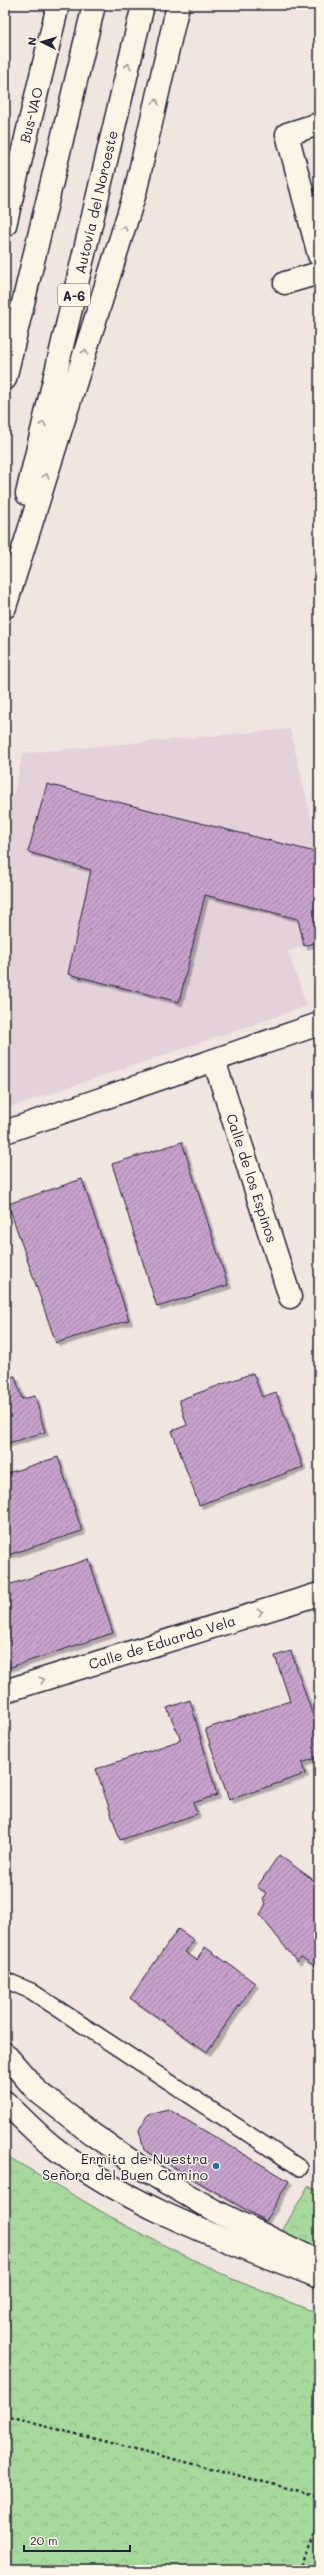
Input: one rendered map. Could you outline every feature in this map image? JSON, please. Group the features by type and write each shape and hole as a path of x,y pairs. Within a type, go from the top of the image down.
{"main road":[{"name":"Bus-VAO","path":"5,225 58,5"},
{"path":"5,379 94,5"},
{"name":"Autovía del Noroeste","path":"5,585 143,5"},
{"path":"5,607 135,193 178,5"},
{"path":"319,124 287,134 319,255"},
{"path":"285,283 319,273"},
{"path":"5,1132 319,1024"},
{"name":"Calle de los Espinos","path":"214,1060 290,1297"},
{"name":"Calle de Eduardo Vela","path":"5,1691 319,1594"},
{"path":"5,2054 37,2091 92,2134 143,2169 213,2210 319,2262"},
{"path":"5,2102 52,2146 105,2182 153,2207 319,2277"}],"lane":[{"path":"5,1980 31,1991 300,2168"}],"path":[{"path":"5,2416 319,2496"},
{"path":"298,2570 319,2522"}],"shaded area":[{"path":"290,729 319,852 319,941 288,951 307,1006 5,1109 5,834 23,753"}],"green space":[{"path":"5,2155 128,2227 230,2278 319,2314 319,2570 5,2570"},
{"path":"308,2186 319,2191 319,2262 276,2242"}],"building":[{"path":"47,784 319,853 319,941 304,946 298,919 205,895 179,1002 68,974 91,870 28,852"},
{"path":"182,1142 228,1285 157,1307 112,1164"},
{"path":"82,1179 129,1320 56,1343 8,1204"},
{"path":"5,1373 7,1378 15,1376 22,1399 35,1396 45,1432 5,1444"},
{"path":"253,1373 262,1397 276,1392 303,1467 199,1505 172,1431 187,1425 179,1400"},
{"path":"58,1457 82,1531 5,1556 5,1474"},
{"path":"89,1559 113,1633 5,1669 5,1586"},
{"path":"291,1651 319,1734 319,1757 302,1763 305,1774 229,1800 205,1729 290,1701 275,1656"},
{"path":"190,1700 217,1795 193,1803 197,1814 120,1840 96,1769 181,1740 167,1708"},
{"path":"279,1855 319,1884 319,1969 301,1957 297,1962 260,1915 266,1903 263,1900 267,1893 257,1887"},
{"path":"178,1929 194,1940 185,1952 197,1960 205,1947 255,1983 207,2052 130,1998"},
{"name":"Ermita de Nuestra Señora del Buen Camino","path":"168,2109 289,2181 265,2221 144,2150 139,2130 148,2114"}],"place":[{"name":"Ermita de Nuestra Señora del Buen Camino","path":"216,2166"}]}
